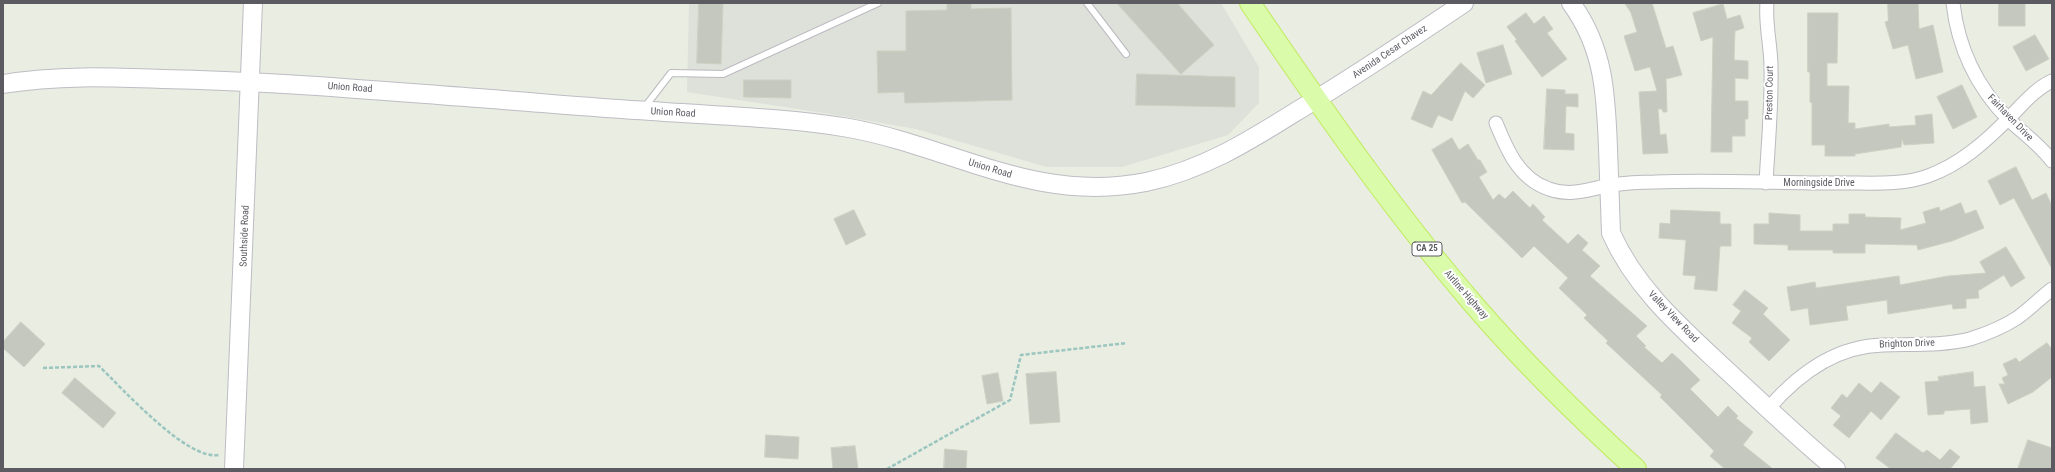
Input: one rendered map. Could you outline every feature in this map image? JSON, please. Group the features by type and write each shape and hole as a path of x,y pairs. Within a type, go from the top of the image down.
{"main road":[{"name":"Airline Highway","path":"1250,3 1316,100 1428,250 1476,307 1595,431 1636,469"}],"street":[{"name":"Southside Road","path":"234,469 253,3"},
{"name":"Avenida Cesar Chavez","path":"1316,100 1355,76 1464,3"},
{"name":"Valley View Road","path":"1571,3 1589,34 1603,76 1606,100 1611,233 1619,251 1635,277 1660,307 1768,409 1836,469"},
{"name":"Preston Court","path":"1766,183 1772,92 1771,51 1766,12 1767,3"},
{"name":"Fairhaven Drive","path":"1953,3 1959,41 1970,67 1984,90 2008,119 2052,161"},
{"name":"Union Road","path":"3,84 70,77 250,80 642,111 772,119 850,128 934,151 1018,178 1044,184 1081,187 1144,182 1189,170 1229,152 1316,100"},
{"name":"Morningside Drive","path":"1496,123 1508,152 1515,163 1530,179 1537,184 1565,193 1578,193 1610,186 1679,180 1766,183 1883,183 1927,176 1948,168 1972,153 2032,95 2052,81"},
{"name":"Brighton Drive","path":"1768,409 1803,374 1823,360 1862,347 1881,344 1950,343 1970,339 1997,329 2017,318 2052,289"}],"lane":[{"path":"642,111 671,73 723,74 878,3"},
{"path":"1087,3 1126,54"}],"path":[{"path":"887,469 1010,400 1021,355 1127,343"},
{"path":"43,368 99,366 148,414 183,442 201,453 218,455 235,446"}],"shaded area":[{"path":"689,3 1221,3 1259,67 1259,103 1228,135 1122,167 1047,167 916,129 687,92"}],"building":[{"path":"699,3 723,3 721,64 697,63"},
{"path":"947,3 971,3 971,9 1011,8 1012,100 905,103 904,92 878,93 877,51 906,51 906,11 947,10"},
{"path":"1117,3 1177,3 1214,45 1181,74"},
{"path":"1625,3 1652,3 1666,48 1673,46 1682,75 1666,79 1667,112 1663,112 1662,109 1658,109 1660,135 1666,134 1668,153 1643,154 1639,92 1657,91 1650,67 1635,71 1624,36 1637,32 1631,13"},
{"path":"1888,3 1918,3 1919,29 1933,25 1943,72 1916,79 1908,45 1893,49 1885,22 1888,21"},
{"path":"1999,3 2025,3 2025,26 1999,26"},
{"path":"1723,4 1727,19 1740,15 1744,28 1735,31 1734,60 1748,61 1748,79 1735,78 1735,101 1748,101 1748,119 1745,119 1745,136 1732,136 1732,152 1711,152 1713,37 1701,41 1693,13"},
{"path":"1526,13 1534,24 1544,16 1553,29 1547,33 1567,59 1542,77 1515,41 1517,40 1507,27"},
{"path":"1808,13 1838,13 1837,63 1827,63 1827,86 1849,86 1848,123 1855,123 1855,129 1889,124 1889,127 1916,125 1915,116 1932,114 1934,143 1904,145 1902,139 1901,147 1855,154 1855,156 1825,156 1825,145 1812,145 1812,103 1810,102 1810,72 1808,72"},
{"path":"2035,35 2049,59 2026,71 2013,47"},
{"path":"1503,45 1512,74 1486,83 1477,53"},
{"path":"1461,63 1485,85 1473,98 1465,91 1452,121 1438,115 1432,128 1411,119 1423,91 1431,95"},
{"path":"1137,74 1235,77 1235,107 1136,105"},
{"path":"744,80 791,80 791,98 744,97"},
{"path":"1962,85 1977,117 1953,129 1937,97"},
{"path":"1547,89 1565,90 1565,94 1578,94 1578,107 1566,106 1565,133 1574,134 1574,150 1544,149"},
{"path":"1452,138 1459,150 1468,144 1478,160 1480,160 1487,172 1479,177 1493,200 1499,194 1505,199 1513,191 1530,208 1533,204 1545,217 1542,220 1568,244 1578,234 1588,243 1582,250 1600,266 1590,276 1647,326 1636,336 1646,346 1644,347 1662,363 1672,353 1681,361 1700,380 1690,389 1718,417 1728,406 1738,416 1736,418 1753,432 1743,445 1773,469 1725,469 1710,456 1714,451 1660,397 1662,395 1606,343 1608,341 1584,318 1587,315 1559,288 1568,278 1534,246 1522,258 1465,202 1462,203 1432,150"},
{"path":"2016,167 2032,200 2046,193 2052,206 2052,269 2014,198 2000,205 1988,181"},
{"path":"1961,203 1965,214 1976,210 1984,228 1952,241 1918,250 1917,245 1865,244 1865,253 1833,253 1833,250 1788,250 1788,245 1754,244 1754,224 1769,224 1769,213 1800,215 1800,231 1833,231 1833,224 1849,224 1849,214 1865,214 1865,217 1901,218 1900,230 1926,223 1923,212 1939,207 1940,211"},
{"path":"854,210 866,235 846,245 834,219"},
{"path":"1671,210 1720,212 1720,224 1731,224 1731,246 1720,246 1717,291 1694,289 1696,276 1683,275 1686,240 1659,238 1660,223 1670,224"},
{"path":"2006,247 2025,278 2011,287 2004,275 1978,291 1979,298 1966,299 1966,308 1953,309 1952,304 1888,314 1887,300 1846,306 1848,320 1810,325 1808,308 1791,311 1787,287 1815,282 1816,288 1899,276 1900,285 1948,276 1986,273 1980,262"},
{"path":"1745,290 1768,308 1763,314 1790,340 1769,361 1749,342 1752,338 1732,323 1741,311 1733,305"},
{"path":"21,322 45,344 24,367 3,348 3,342"},
{"path":"2047,343 2052,349 2052,377 2033,392 2008,404 1999,384 2005,384 2002,378 2008,375 2003,364 2016,358 2019,362"},
{"path":"1056,372 1060,422 1030,424 1026,374"},
{"path":"1973,372 1974,387 1985,386 1988,422 1971,424 1970,409 1944,411 1944,414 1928,415 1925,382 1939,381 1938,377"},
{"path":"998,373 1003,401 987,404 982,376"},
{"path":"75,378 116,413 103,428 62,393"},
{"path":"1881,382 1900,397 1881,420 1871,411 1849,438 1833,425 1841,416 1831,408 1842,394 1847,398 1859,383 1871,393"},
{"path":"1896,433 1923,453 1927,450 1940,460 1950,449 1960,457 1950,469 1891,469 1876,458"},
{"path":"766,435 799,437 798,459 765,457"},
{"path":"2028,440 2052,448 2052,469 2018,469"},
{"path":"855,446 858,469 833,469 831,448"},
{"path":"945,449 967,451 966,469 944,469"}]}
